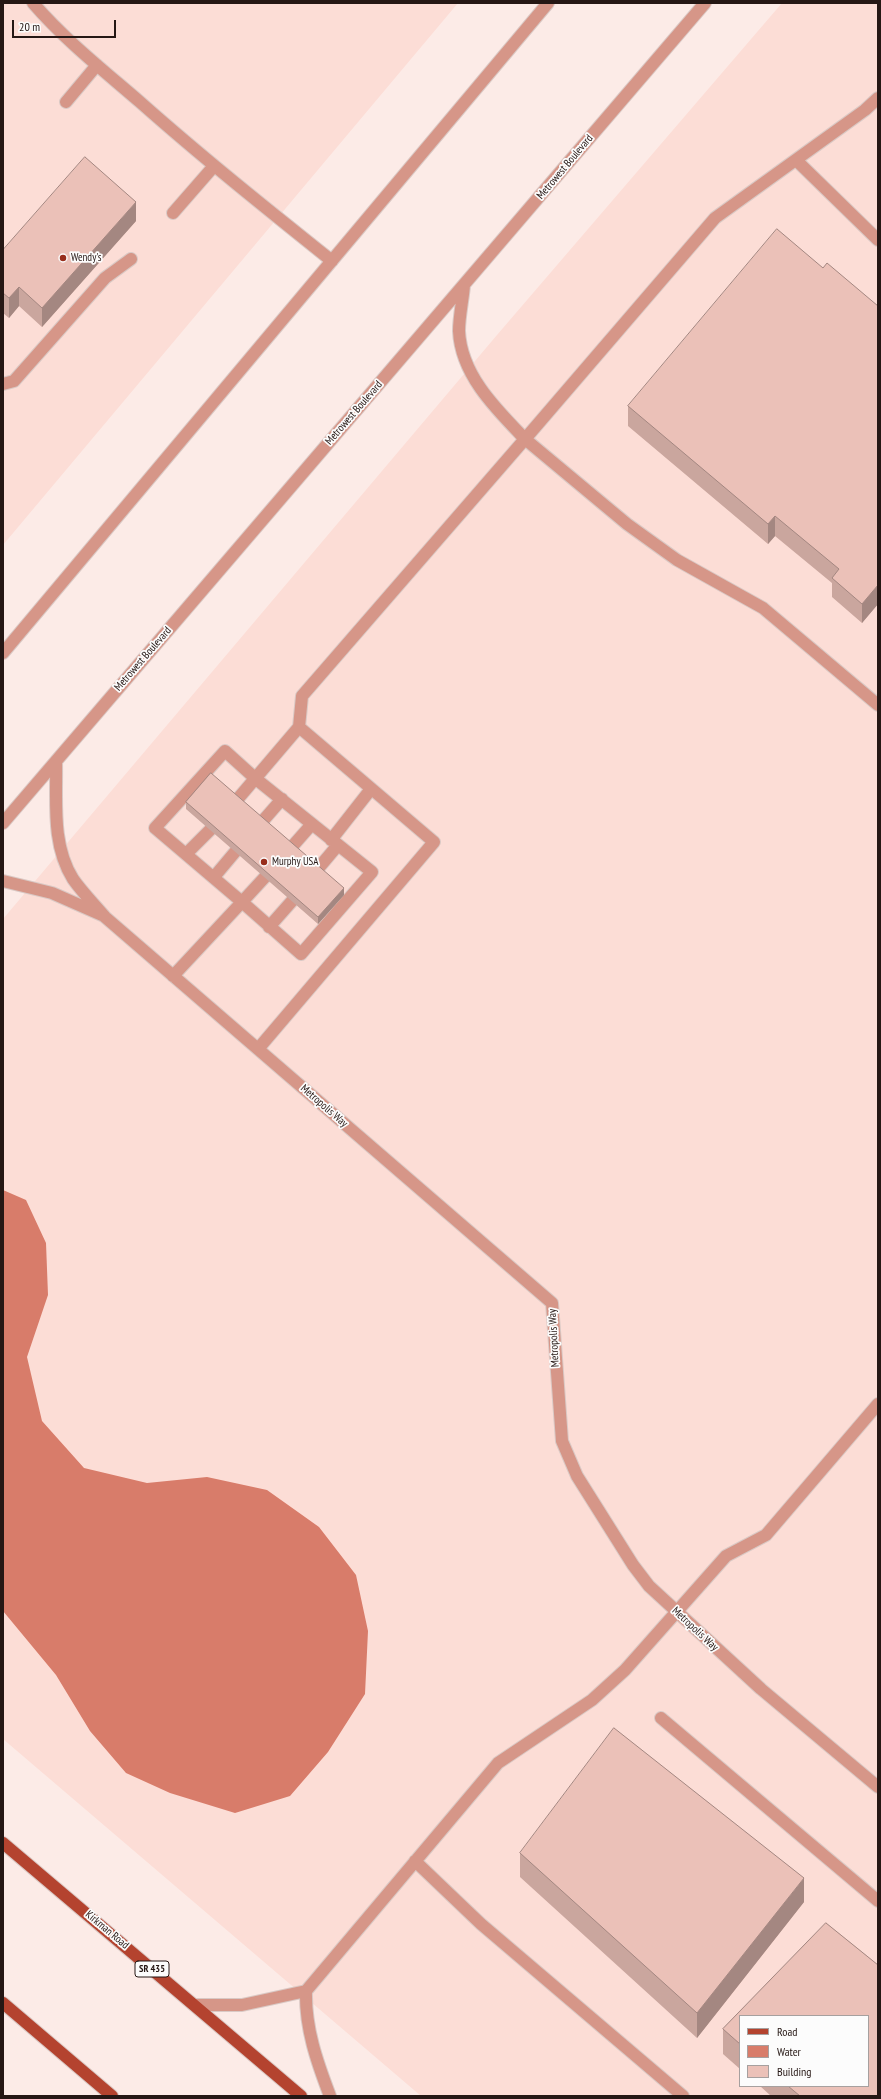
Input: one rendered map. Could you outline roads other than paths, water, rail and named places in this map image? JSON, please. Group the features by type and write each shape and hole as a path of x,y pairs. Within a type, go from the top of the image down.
{"main road":[{"name":"Kirkman Road","path":"3,1843 301,2096"},
{"path":"3,2003 112,2096"}],"street":[{"path":"33,3 57,30 214,166 332,261"},
{"path":"3,654 548,3"},
{"name":"Metrowest Boulevard","path":"3,823 705,3"},
{"path":"66,102 97,65"},
{"path":"236,801 299,727 302,696 715,218 865,110 878,98"},
{"path":"796,160 878,240"},
{"path":"173,213 214,166"},
{"path":"3,384 14,381 105,278 131,259"},
{"path":"464,285 459,331 467,365 491,404 525,439 627,524 677,560 763,608 878,705"},
{"path":"258,1049 434,842 299,727"},
{"path":"225,750 256,779 282,799 372,872 301,954 214,877 155,828 225,750"},
{"path":"56,761 57,830 62,853 73,878 105,917"},
{"path":"316,871 334,842 371,789"},
{"path":"261,823 282,799"},
{"path":"290,849 312,824"},
{"path":"186,854 210,830"},
{"path":"214,877 235,852"},
{"path":"173,976 265,878"},
{"path":"3,881 52,893 105,917"},
{"path":"270,927 292,901"},
{"name":"Metropolis Way","path":"105,917 552,1303 562,1441 577,1476 633,1565 649,1586 761,1689 878,1787"},
{"path":"195,2005 242,2005 306,1991 498,1763 592,1700 625,1670 678,1612 726,1556 766,1535 878,1404"},
{"path":"661,1718 878,1901"},
{"path":"414,1862 481,1924 683,2096"},
{"path":"306,1991 306,2014 318,2064 330,2096"}],"water":[{"path":"3,1190 26,1200 46,1243 48,1295 27,1357 42,1421 84,1468 147,1483 207,1477 267,1490 319,1527 356,1575 368,1631 365,1694 328,1752 290,1796 235,1813 170,1793 126,1773 90,1731 56,1675 3,1611"}],"place":[{"name":"Wendy's","path":"63,258"},
{"name":"Murphy USA","path":"264,862"}]}
